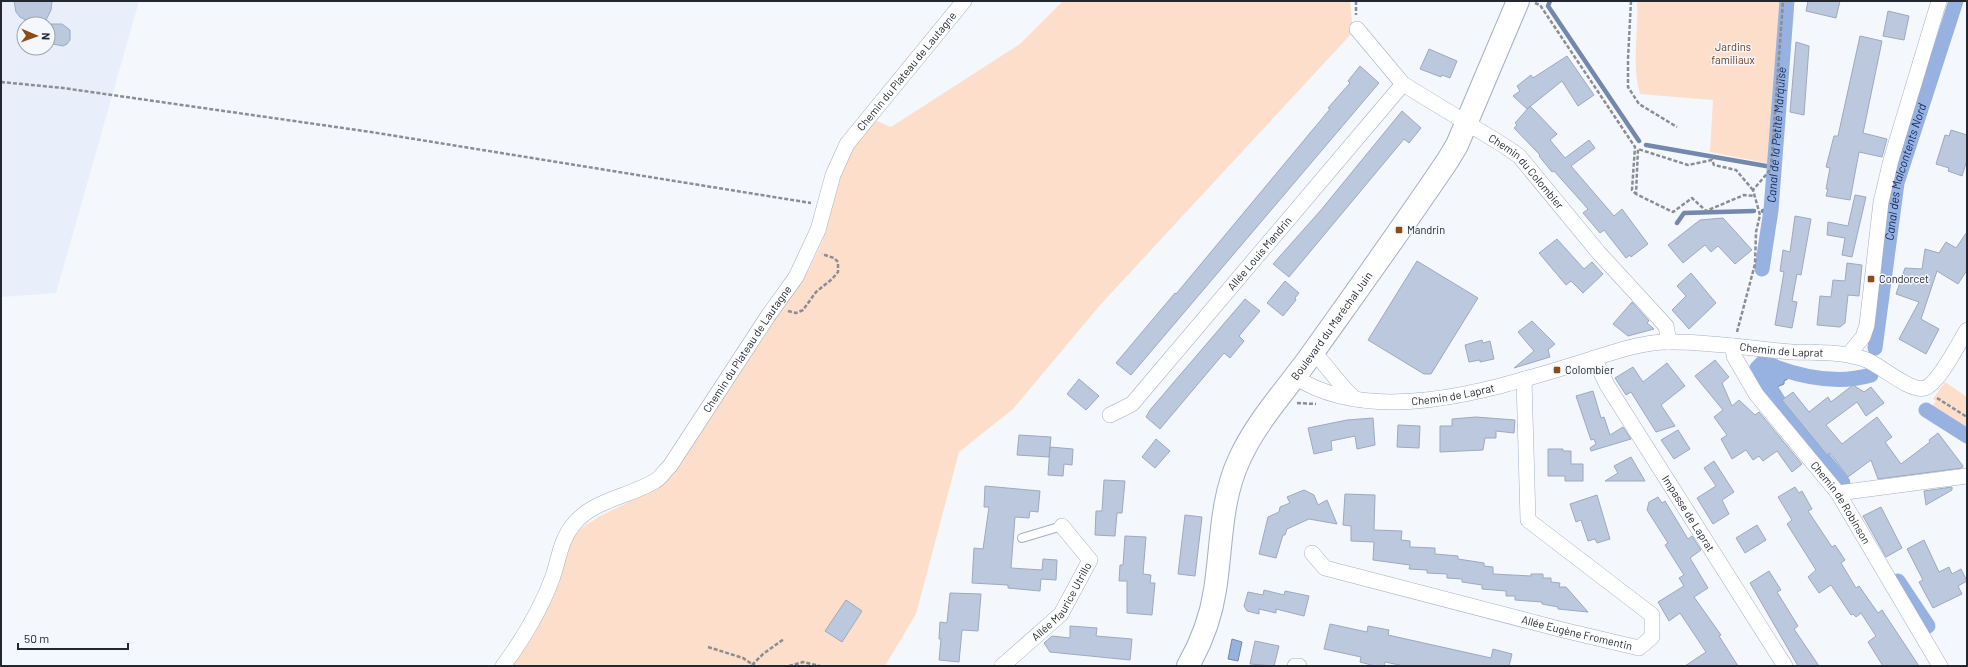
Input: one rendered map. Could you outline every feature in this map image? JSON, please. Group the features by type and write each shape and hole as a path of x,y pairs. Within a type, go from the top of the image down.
{"main road":[{"name":"Boulevard du Maréchal Juin","path":"1188,666 1196,651 1208,619 1215,590 1223,514 1230,482 1239,459 1253,434 1313,352 1448,160 1518,1"}],"street":[{"name":"Chemin du Plateau de Lautagne","path":"503,666 518,646 533,621 552,578 561,546 573,525 587,511 657,480 670,466 768,316 796,277 818,230 833,175 847,144 964,1"},
{"path":"1849,354 1863,337 1867,325 1881,202 1891,160 1939,1"},
{"name":"Chemin du Colombier","path":"1357,29 1402,84 1504,145 1519,156 1599,252 1666,326 1669,342"},
{"name":"Allée Louis Mandrin","path":"1110,415 1132,404 1402,84"},
{"path":"1923,389 1934,382 1967,330"},
{"name":"Chemin de Laprat","path":"1295,377 1308,386 1335,396 1407,402 1433,400 1458,396 1524,379 1635,346 1669,342 1733,346 1791,352 1849,354 1870,361 1908,385 1917,389 1923,389"},
{"name":"Chemin de Robinson","path":"1733,346 1734,356 1756,394 1838,493 1940,666"},
{"path":"1313,352 1326,364 1341,386 1354,398"},
{"name":"Impasse de Laprat","path":"1594,358 1607,384 1786,666"},
{"name":"Allée Eugène Fromentin","path":"1312,553 1325,568 1563,630 1639,648 1652,637 1652,615 1528,520 1524,379"},
{"path":"1838,493 1967,476"},
{"name":"Allée Maurice Utrillo","path":"1002,666 1062,614 1090,560 1062,526"}],"lane":[{"name":"Allée Maurice Utrillo","path":"1022,538 1062,526"}],"path":[{"path":"1531,1 1540,5 1635,147 1632,190 1636,194 1673,212 1692,198 1706,211 1744,195 1754,196"},
{"path":"1631,1 1628,87 1639,104 1677,127"},
{"path":"1753,190 1771,169 1783,1"},
{"path":"1,82 63,88 371,132 825,206"},
{"path":"1636,194 1638,149 1688,165 1712,160 1714,165 1736,170 1753,190 1760,215 1756,232 1755,264 1733,346"},
{"path":"768,316 780,310 796,313 803,310 816,292 838,272 838,262 834,258 826,254 808,254"},
{"path":"1923,389 1967,417"},
{"path":"708,646 743,658 753,666 763,654 784,639"},
{"path":"789,666 803,662 820,666"}],"shaded area":[{"path":"1,1 139,1 56,293 1,297"}],"green space":[{"path":"1063,1 1350,1 1353,32 1101,304 1013,409 959,452 916,614 885,666 510,666 532,638 544,615 571,538 583,527 600,516 645,494 688,450 810,267 823,240 834,194 844,166 859,137 875,120 891,127 1020,44"},
{"name":"Jardins familiaux","path":"1637,1 1789,1 1777,165 1710,152 1713,100 1640,94 1636,71"},
{"path":"1945,382 1967,397 1967,435 1927,409 1930,404 1933,405 1936,401 1933,399"}],"water":[{"path":"1762,360 1784,363 1784,370 1790,370 1791,377 1784,381 1784,384 1772,389 1758,369 1761,368"},
{"path":"1232,639 1242,642 1238,661 1228,659"}],"building":[{"path":"14,1 52,1 51,10 48,16 19,16 16,12"},
{"path":"1808,1 1840,1 1836,18 1806,11"},
{"path":"1888,11 1909,16 1904,40 1883,36"},
{"path":"56,24 62,24 70,30 70,40 63,46 56,45"},
{"path":"1860,36 1882,41 1863,133 1887,139 1882,157 1859,152 1850,200 1826,196 1830,168 1826,167 1834,136 1838,136"},
{"path":"1796,42 1809,46 1804,115 1790,112"},
{"path":"1429,49 1457,61 1450,78 1442,75 1441,77 1420,69"},
{"path":"1567,56 1594,95 1578,106 1562,81 1527,109 1513,96 1520,91 1517,86 1531,75 1533,78"},
{"path":"1360,66 1379,83 1131,375 1116,363 1175,293 1176,294 1330,109 1328,108 1350,83 1348,81"},
{"path":"1530,106 1557,134 1550,140 1565,158 1589,140 1595,148 1571,166 1614,216 1622,209 1648,244 1631,257 1630,255 1626,258 1604,230 1600,233 1583,213 1588,209 1554,171 1552,172 1539,156 1540,155 1514,128 1517,125 1515,123"},
{"path":"1402,111 1421,128 1409,143 1404,139 1289,277 1273,264 1321,210"},
{"path":"1951,130 1967,135 1967,160 1962,176 1948,171 1949,168 1936,164 1945,135 1949,136"},
{"path":"1855,195 1866,197 1852,257 1842,255 1845,238 1827,235 1828,222 1848,226"},
{"path":"1795,216 1811,219 1801,275 1797,274 1792,301 1797,302 1792,328 1775,325 1784,272 1780,271 1783,250 1790,252"},
{"path":"1723,218 1752,250 1735,264 1718,246 1711,252 1705,245 1683,263 1668,245 1700,220"},
{"path":"1967,232 1967,270 1958,284 1937,271 1921,319 1939,329 1926,354 1899,339 1919,302 1896,294 1905,268 1922,269 1925,249 1939,253 1946,242 1956,248"},
{"path":"1557,239 1584,269 1592,262 1603,274 1583,293 1571,281 1566,285 1539,253"},
{"path":"1417,261 1478,298 1431,374 1424,374 1368,340"},
{"path":"1847,263 1862,265 1859,296 1848,295 1845,323 1840,327 1817,325 1820,296 1831,297 1833,280 1845,281"},
{"path":"1691,273 1716,303 1689,329 1672,310 1686,296 1677,286"},
{"path":"1285,281 1299,293 1295,298 1296,300 1283,316 1267,303"},
{"path":"1245,299 1260,311 1239,336 1244,341 1230,358 1224,353 1160,429 1146,417 1150,410"},
{"path":"1632,302 1649,321 1647,323 1654,329 1628,336 1613,324"},
{"path":"1532,321 1555,344 1548,350 1550,357 1514,368 1534,351 1518,332"},
{"path":"1482,340 1483,343 1490,341 1494,359 1480,362 1480,360 1469,362 1465,345"},
{"path":"1715,360 1729,377 1722,383 1732,406 1739,400 1755,415 1759,412 1802,464 1792,472 1777,451 1763,461 1759,456 1753,460 1746,450 1732,459 1721,439 1727,435 1714,417 1723,410 1695,376"},
{"path":"1667,363 1685,386 1661,405 1675,426 1656,432 1631,392 1626,395 1615,378 1633,367 1643,382"},
{"path":"1079,379 1099,396 1086,410 1067,394"},
{"path":"1853,385 1864,392 1871,387 1884,403 1866,416 1857,402 1826,425 1842,444 1877,417 1892,437 1885,442 1901,464 1930,442 1929,440 1938,433 1963,466 1962,468 1878,479 1871,460 1848,477 1830,453 1827,455 1782,400 1793,392 1809,412 1828,397 1831,402"},
{"path":"1593,391 1601,418 1604,417 1610,435 1623,427 1631,439 1591,451 1590,448 1596,444 1594,439 1591,440 1576,396"},
{"path":"1476,417 1515,420 1514,433 1496,431 1496,438 1485,438 1483,450 1440,452 1440,426 1452,426 1452,419"},
{"path":"1373,418 1375,445 1357,449 1355,436 1331,441 1332,450 1314,454 1308,428 1347,420"},
{"path":"1398,425 1420,426 1419,448 1397,447"},
{"path":"1678,430 1690,449 1674,459 1661,440"},
{"path":"1019,435 1051,437 1049,457 1017,455"},
{"path":"1156,439 1170,451 1155,468 1142,457"},
{"path":"1050,447 1073,449 1072,465 1064,464 1063,476 1048,475"},
{"path":"1548,449 1563,449 1563,451 1571,451 1571,464 1583,464 1583,481 1565,481 1565,476 1548,476"},
{"path":"1631,457 1645,481 1605,481 1618,473 1614,466"},
{"path":"1714,461 1734,492 1722,500 1729,514 1713,524 1697,498 1716,486 1704,468"},
{"path":"1104,480 1125,481 1122,513 1117,513 1115,536 1095,535 1096,511 1102,511"},
{"path":"985,486 1040,491 1038,512 1030,511 1029,518 1015,517 1011,568 1042,570 1043,559 1057,560 1056,580 1041,579 1040,591 1008,588 1008,585 972,583 974,548 983,549 989,507 984,507"},
{"path":"1795,487 1799,493 1802,491 1812,509 1808,511 1832,547 1835,545 1845,560 1841,563 1856,588 1859,586 1878,613 1882,610 1919,666 1883,666 1868,642 1876,636 1861,613 1856,617 1853,614 1851,615 1831,585 1819,593 1808,577 1816,570 1787,524 1792,520 1778,497"},
{"path":"1952,487 1952,490 1926,505 1924,491"},
{"path":"1304,490 1314,495 1318,505 1327,500 1337,524 1309,519 1287,529 1285,535 1283,535 1276,558 1259,554 1268,517 1279,512 1280,507 1290,503 1287,497"},
{"path":"1345,494 1375,495 1374,530 1402,531 1401,540 1410,541 1410,547 1435,548 1435,554 1458,556 1458,559 1484,563 1484,566 1493,567 1493,574 1531,576 1531,574 1543,574 1543,578 1551,578 1551,582 1560,583 1559,587 1566,587 1588,612 1558,609 1558,607 1542,604 1542,602 1515,600 1515,596 1506,596 1506,591 1482,589 1482,585 1462,582 1462,579 1447,578 1447,574 1427,573 1427,570 1409,569 1410,565 1373,560 1374,542 1351,541 1351,526 1343,525"},
{"path":"1597,495 1610,539 1597,543 1595,539 1588,541 1581,520 1576,522 1570,504"},
{"path":"1658,497 1662,503 1665,501 1688,539 1692,536 1701,550 1690,558 1708,588 1694,597 1721,635 1719,636 1738,666 1685,666 1706,652 1680,613 1669,621 1658,602 1684,586 1679,578 1684,575 1665,545 1668,543 1647,510 1649,502"},
{"path":"1881,507 1902,548 1886,557 1863,516"},
{"path":"1185,515 1202,517 1195,576 1178,574"},
{"path":"1757,525 1766,540 1745,553 1736,538"},
{"path":"1125,536 1146,537 1143,574 1151,575 1150,583 1155,583 1152,615 1127,613 1127,581 1119,581 1120,565 1123,565"},
{"path":"1924,540 1939,572 1949,567 1952,574 1961,569 1967,581 1958,586 1962,594 1933,608 1919,582 1923,580 1907,549"},
{"path":"1769,571 1781,590 1777,592 1798,626 1794,629 1819,666 1798,666 1750,583"},
{"path":"1264,590 1284,595 1285,591 1309,596 1304,616 1276,609 1276,613 1259,609 1259,614 1247,611 1244,606 1248,592 1263,595"},
{"path":"950,593 981,594 978,631 962,630 959,662 939,660 941,639 939,639 940,622 947,623"},
{"path":"846,600 862,611 842,642 825,631"},
{"path":"1330,624 1367,632 1368,626 1389,630 1388,635 1491,658 1493,649 1512,654 1509,666 1404,666 1385,662 1384,666 1375,666 1360,662 1361,657 1324,649"},
{"path":"1070,626 1097,628 1096,636 1132,639 1130,660 1050,652 1044,643 1052,636 1070,638"},
{"path":"1255,641 1279,646 1274,666 1250,664"}],"waterway":[{"path":"1550,1 1548,6 1639,141"},
{"name":"Canal de la Petite Marquise","path":"1762,269 1771,210 1787,1"},
{"name":"Canal des Malcontents Nord","path":"1875,348 1897,183 1956,1"},
{"path":"1646,145 1766,166"},
{"name":"Canal de la Petite Marquise","path":"1763,211 1771,210"},
{"path":"1677,223 1684,213 1754,211"},
{"path":"1843,483 1783,408 1757,368 1763,362 1802,375 1830,379 1858,378 1871,375"},
{"path":"1926,410 1967,436"},
{"path":"1898,581 1928,626"}],"place":[{"name":"Mandrin","path":"1399,230"},
{"name":"Condorcet","path":"1871,279"},
{"name":"Colombier","path":"1557,370"}]}
